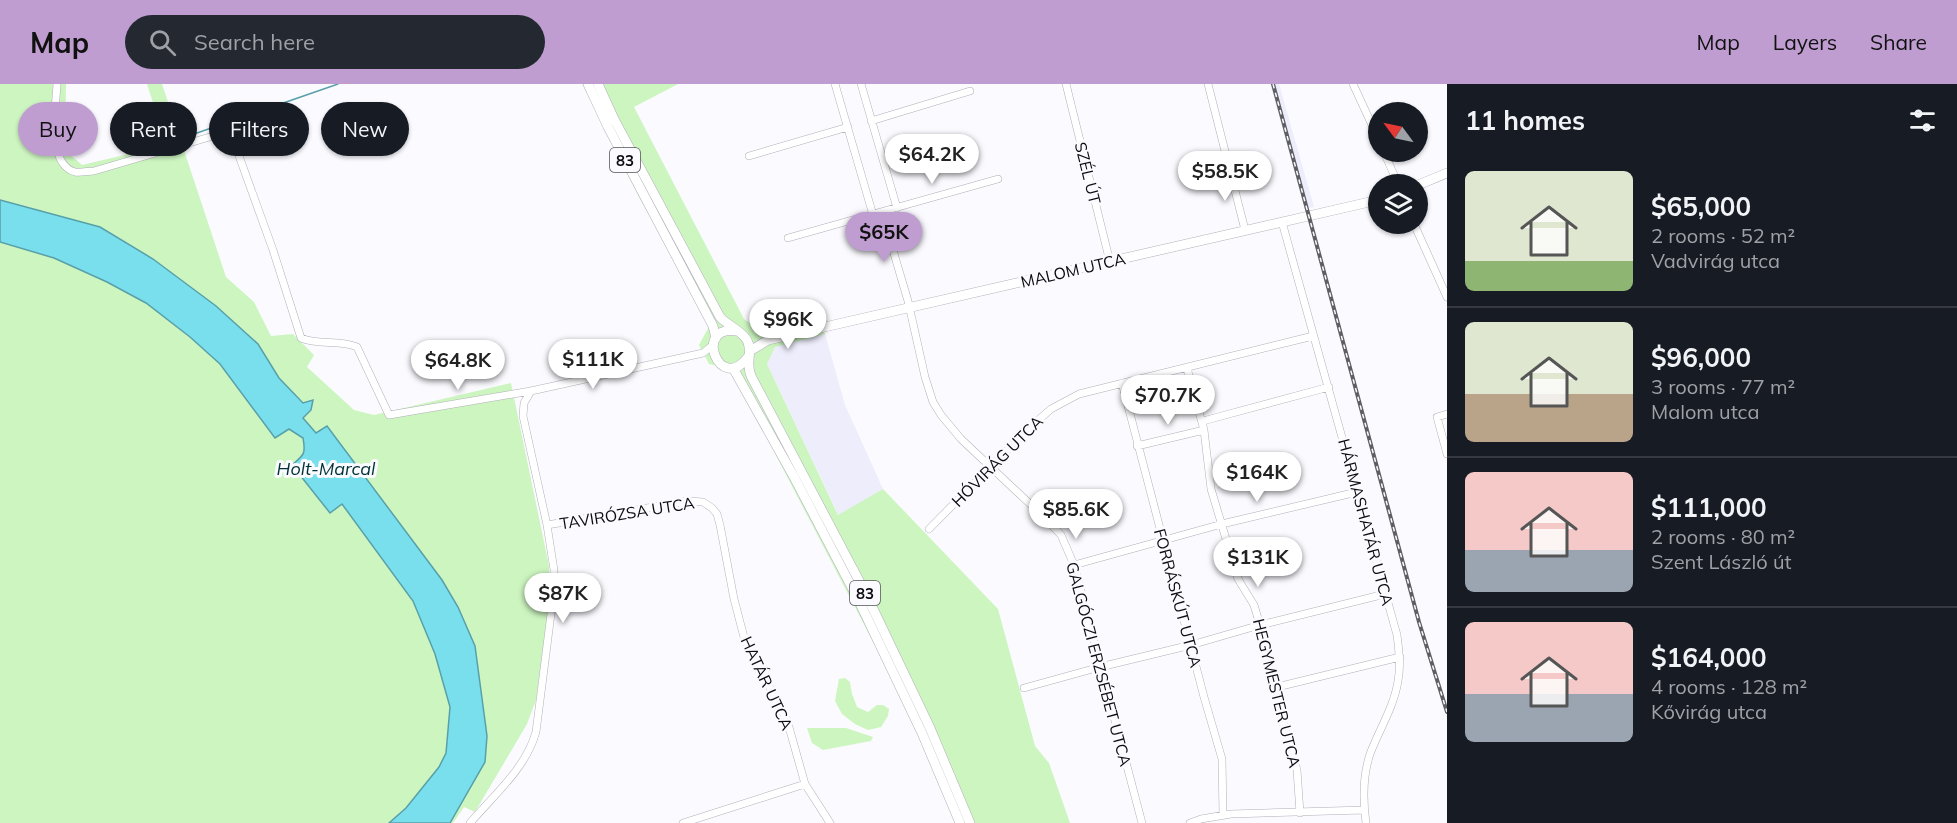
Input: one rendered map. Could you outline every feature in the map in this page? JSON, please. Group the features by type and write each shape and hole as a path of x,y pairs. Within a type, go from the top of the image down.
{"main road":[{"name":"83","path":"588,84 608,127 713,327 712,351 717,361"},
{"name":"83","path":"598,84 619,129 720,317 747,339 748,369 751,376 865,592 930,728 970,823"},
{"path":"1428,181 1447,173"},
{"name":"MALOM UTCA","path":"768,340 1368,202"},
{"path":"714,342 725,331 737,332"},
{"path":"747,339 768,340"},
{"path":"717,361 727,367 739,366 749,354 768,340"},
{"name":"83","path":"733,368 794,477 859,602 922,733 960,823"}],"street":[{"path":"57,84 55,138 57,154 67,167 76,172 94,171 230,131 302,338 312,343 347,342 357,347 389,415 531,391 703,353 714,342"},
{"path":"836,84 873,215"},
{"path":"861,84 897,208"},
{"name":"SZÉL ÚT","path":"1066,84 1110,262"},
{"path":"1208,84 1245,231"},
{"path":"1353,84 1368,116"},
{"path":"871,121 970,91"},
{"path":"749,156 848,127"},
{"path":"788,238 998,179"},
{"name":"GALGÓCZI ERZSÉBET UTCA","path":"882,213 933,402 961,439 1060,535 1074,565 1142,823"},
{"name":"HÁRMASHATÁR UTCA","path":"1282,222 1397,635 1400,657 1398,681 1365,774 1366,823"},
{"path":"1419,234 1447,297"},
{"name":"HÓVIRÁG UTCA","path":"929,529 1051,409 1079,393 1313,336"},
{"path":"703,353 717,361"},
{"name":"HEGYMESTER UTCA","path":"1187,368 1203,421 1211,489 1238,579 1254,605 1273,688 1297,770 1300,813"},
{"name":"FORRÁSKÚT UTCA","path":"1122,383 1222,759 1227,815 1231,823"},
{"path":"1203,421 1329,387"},
{"path":"470,823 520,766 530,750 536,732 552,606 554,570 547,525 523,416 524,403 531,391"},
{"path":"1447,414 1437,417 1447,453"},
{"path":"1137,446 1204,430"},
{"path":"1074,565 1222,524 1358,492"},
{"name":"TAVIRÓZSA UTCA","path":"547,525 688,501 703,501 707,504"},
{"name":"HATÁR UTCA","path":"707,504 717,514 745,641 787,720 805,784 830,823"},
{"path":"1024,688 1385,594"},
{"path":"1273,688 1400,657"},
{"path":"683,823 805,784"},
{"path":"1190,823 1227,815 1364,810"}],"shaded area":[{"path":"1270,84 1279,84 1314,207 1305,209"},
{"path":"825,334 845,405 883,489 839,516 767,364 774,347"}],"green space":[{"path":"0,84 66,84 66,102 18,102 18,156 72,156 82,165 120,156 186,156 226,277 254,302 271,336 293,334 314,355 307,367 354,410 374,415 511,383 549,566 549,608 536,700 527,724 475,812 464,807 453,823 450,823 485,762 487,736 475,646 458,607 442,580 327,426 316,433 303,418 312,400 304,403 279,378 258,344 216,306 153,259 100,227 0,200"},
{"path":"147,84 162,84 168,102 153,102"},
{"path":"582,84 678,84 634,107 744,319 757,328 819,315 825,334 775,347 767,364 838,515 883,489 998,609 1035,746 1049,763 1070,823 956,823 921,734 731,369 709,364 699,345 711,323 640,199"},
{"path":"0,242 54,258 107,282 146,303 190,337 220,364 275,438 289,429 303,438 303,453 292,465 330,513 342,503 413,601 435,654 450,707 446,753 439,767 406,808 389,823 0,823"},
{"path":"845,678 850,682 857,707 868,712 877,705 883,705 889,709 888,716 881,727 868,730 842,714 835,701 839,679"},
{"path":"807,728 846,728 873,737 871,741 823,750 812,743"}],"water":[{"name":"Holt-Marcal","path":"0,200 100,227 153,259 216,306 258,344 279,378 303,403 313,400 311,410 303,418 316,433 327,426 442,580 458,607 475,646 487,736 485,762 450,823 389,823 406,808 439,767 446,753 450,707 435,654 413,601 342,504 330,513 292,465 303,454 303,438 289,429 275,438 220,364 146,303 54,258 0,242"}],"waterway":[{"path":"197,133 338,84"}],"railway":[{"path":"1273,84 1419,622 1447,712"}]}
